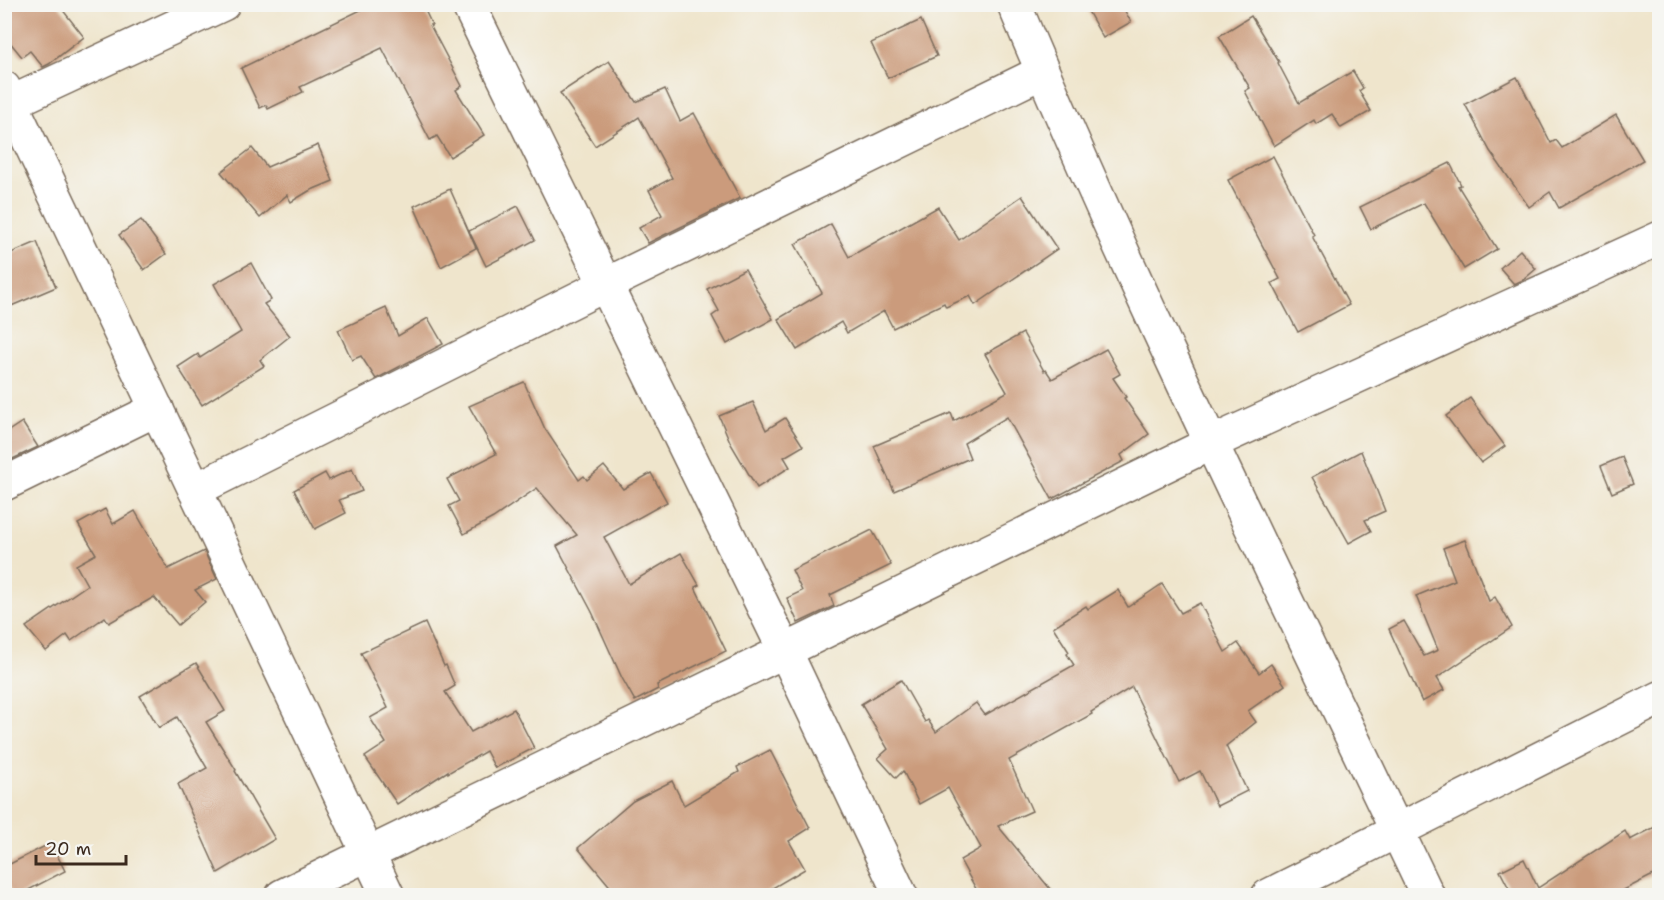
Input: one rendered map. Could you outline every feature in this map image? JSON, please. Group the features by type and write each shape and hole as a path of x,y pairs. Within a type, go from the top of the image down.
{"street":[{"path":"223,4 7,99 388,896"},
{"path":"468,4 785,651 901,896"},
{"path":"1014,4 1069,134 1211,443 1428,896"},
{"path":"195,490 605,285 1042,72"},
{"path":"282,896 1211,443 1657,247"},
{"path":"4,484 157,409"},
{"path":"1268,896 1659,698"}],"building":[{"path":"16,4 58,4 84,37 43,67 30,51 22,57 4,35 4,13"},
{"path":"373,4 422,4 432,25 430,25 462,86 456,90 484,135 450,157 437,136 430,140 382,48 300,87 303,92 268,109 266,105 260,108 241,68"},
{"path":"1084,4 1121,4 1131,22 1103,38"},
{"path":"1251,16 1279,62 1299,103 1353,71 1363,88 1359,91 1371,111 1341,128 1332,114 1316,124 1314,120 1274,146 1245,91 1250,88 1219,36"},
{"path":"921,20 937,56 888,78 871,43"},
{"path":"609,61 636,102 665,89 680,121 694,113 740,198 648,243 639,228 662,215 649,190 672,178 639,117 595,146 560,93"},
{"path":"1517,77 1551,143 1556,140 1562,148 1616,115 1643,160 1559,208 1550,192 1529,207 1490,151 1465,104"},
{"path":"318,145 333,181 291,202 287,195 260,218 221,172 252,148 267,167"},
{"path":"1273,156 1349,305 1298,332 1272,283 1280,279 1228,180"},
{"path":"1450,163 1461,185 1458,186 1497,249 1464,269 1424,203 1371,229 1360,207"},
{"path":"450,189 476,248 441,267 414,206"},
{"path":"1022,196 1057,249 975,305 970,296 946,307 944,303 893,328 884,311 847,333 841,322 797,350 778,319 822,293 795,244 831,224 849,257 938,207 959,240"},
{"path":"518,206 535,240 486,266 469,231"},
{"path":"141,220 166,254 144,270 119,235"},
{"path":"37,242 56,287 4,309 4,256"},
{"path":"1520,250 1536,269 1514,284 1500,268"},
{"path":"251,263 271,300 264,304 290,336 260,360 264,366 202,405 178,367 198,354 200,358 241,332 214,284"},
{"path":"745,269 773,319 727,344 712,316 719,311 707,289"},
{"path":"386,308 398,336 428,318 443,344 376,379 361,356 352,360 338,330"},
{"path":"1023,333 1044,371 1046,370 1052,379 1106,349 1120,374 1113,378 1149,434 1121,455 1124,461 1052,499 1007,417 964,443 970,458 894,491 874,446 951,413 954,421 1007,392 985,354"},
{"path":"524,382 545,429 579,480 584,476 587,480 604,466 623,489 651,473 667,502 604,537 629,584 681,553 699,585 695,587 726,651 657,685 658,689 635,701 557,546 577,535 537,488 493,518 464,534 449,506 459,501 447,479 496,454 469,406"},
{"path":"1470,398 1505,446 1481,463 1446,416"},
{"path":"753,402 766,430 785,418 803,446 784,457 790,467 757,488 731,444 719,416"},
{"path":"22,422 38,447 4,463 4,434"},
{"path":"1361,451 1385,511 1365,520 1371,531 1349,543 1312,477"},
{"path":"1622,457 1633,484 1612,493 1601,466"},
{"path":"352,469 362,491 339,500 346,513 315,529 294,490 325,473 329,480"},
{"path":"105,509 113,524 135,511 168,569 204,551 217,579 195,590 205,602 178,625 154,597 109,623 105,617 71,641 67,635 46,651 26,627 87,585 76,565 96,554 78,524"},
{"path":"872,530 891,565 830,595 834,606 798,623 787,598 802,591 792,570"},
{"path":"1465,540 1489,601 1495,597 1512,627 1437,678 1444,690 1422,702 1389,629 1404,621 1424,656 1438,650 1416,596 1455,580 1443,548"},
{"path":"1162,584 1181,613 1200,603 1225,652 1238,643 1259,673 1271,664 1285,685 1248,711 1256,722 1226,746 1247,791 1217,806 1200,771 1179,782 1132,687 1091,712 1092,714 1009,760 1032,811 998,826 1056,896 980,896 960,860 981,848 948,788 919,804 903,771 896,778 878,758 888,749 861,704 901,680 925,722 928,720 936,732 976,703 985,715 1074,665 1067,654 1069,652 1053,627 1086,606 1088,609 1118,590 1128,607"},
{"path":"425,623 455,686 445,692 471,732 514,709 534,748 495,768 486,751 448,773 448,771 397,804 365,757 386,743 370,718 388,708 361,653"},
{"path":"196,663 225,711 206,722 275,839 218,873 178,784 207,768 177,717 159,728 140,696"},
{"path":"770,750 810,828 789,841 805,869 759,896 618,896 578,848 633,801 672,781 684,805 739,772 737,767"},
{"path":"1659,825 1659,872 1612,896 1513,896 1500,871 1524,859 1538,888 1625,831 1630,840"},
{"path":"51,843 65,871 13,896 4,878 4,867"}]}
